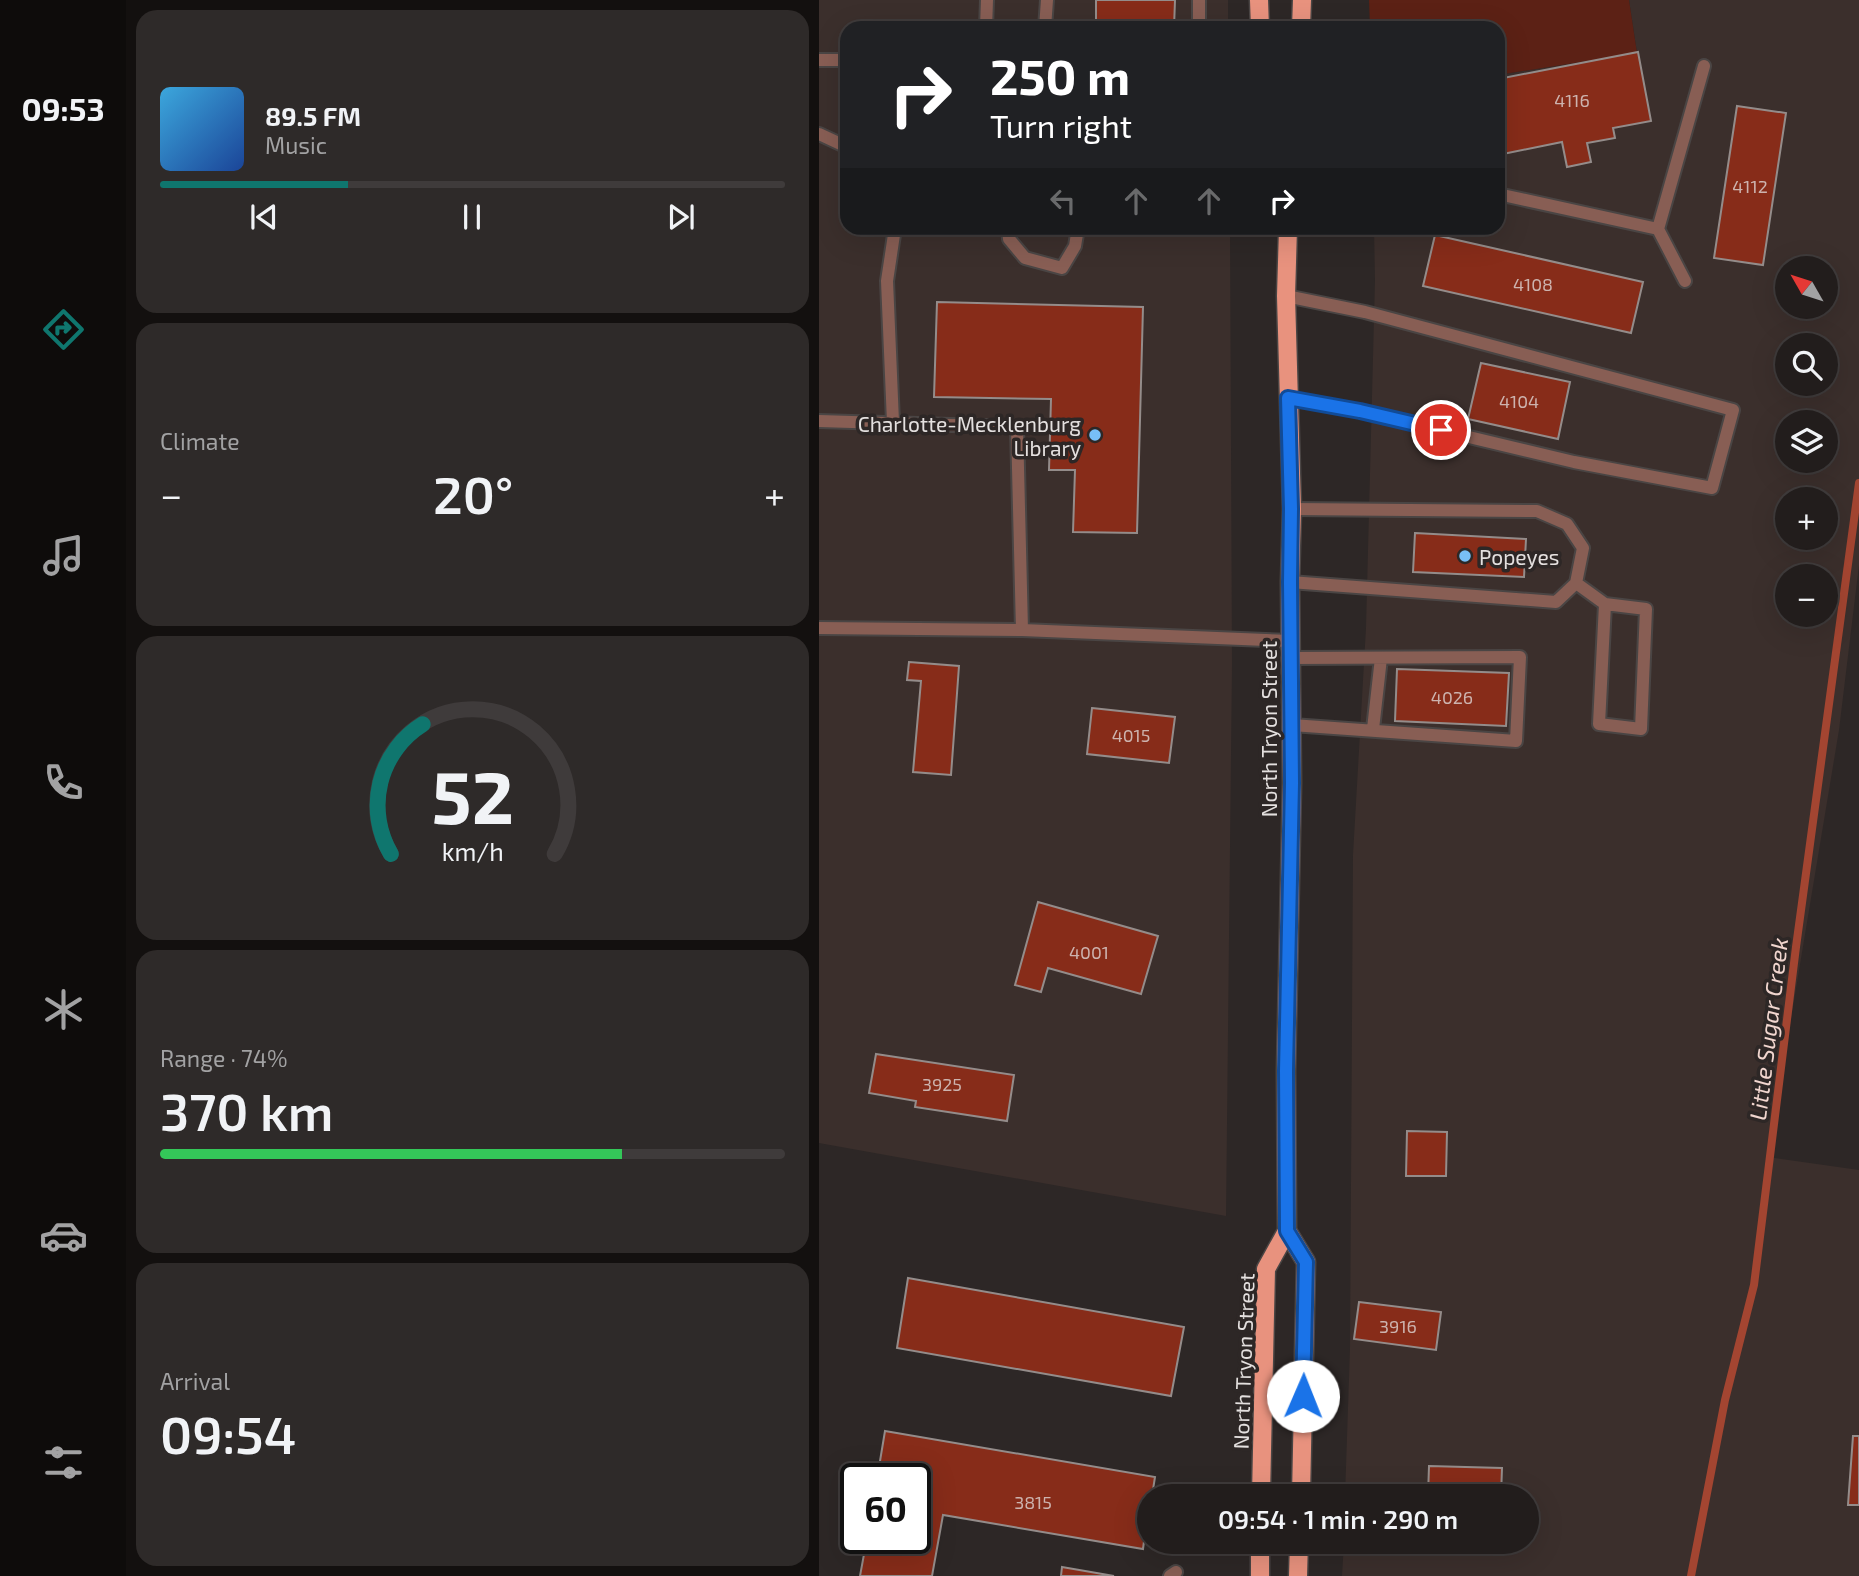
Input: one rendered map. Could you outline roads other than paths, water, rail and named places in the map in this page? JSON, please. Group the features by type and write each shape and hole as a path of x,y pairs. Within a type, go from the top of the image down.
{"main road":[{"path":"1259,0 1259,21"},
{"path":"1301,21 1302,0"},
{"name":"North Tryon Street","path":"1261,1484 1266,1269 1287,1231 1286,1071 1292,783 1291,509 1286,296 1288,235"},
{"path":"1287,1231 1306,1262 1301,1484"},
{"path":"1260,1554 1260,1576"},
{"path":"1298,1576 1299,1554"}],"lane":[{"path":"986,21 987,0"},
{"path":"1046,21 1047,0"},
{"path":"1199,0 1199,21"},
{"path":"819,60 840,60"},
{"path":"1685,281 1658,229 1704,66"},
{"path":"819,135 840,145"},
{"path":"1505,196 1658,229"},
{"path":"893,422 887,281 894,235"},
{"path":"1009,235 1009,239 1025,258 1062,268 1075,246 1077,235"},
{"path":"1286,296 1365,313 1734,411 1712,488 1574,462 1360,411 1288,398"},
{"path":"819,421 1017,427 1022,630"},
{"path":"1290,582 1556,602 1576,583 1583,548 1567,524 1537,511 1291,509"},
{"path":"1576,583 1605,604 1646,609 1641,729 1599,724 1605,604"},
{"path":"819,628 1022,630 1381,658 1520,657 1516,741 1291,725"},
{"path":"1373,729 1381,658"}],"waterway":[{"name":"Little Sugar Creek","path":"1691,1576 1725,1400 1754,1285 1796,947 1859,483"}],"place":[{"name":"Charlotte-Mecklenburg Library","path":"1095,435"},
{"name":"Popeyes","path":"1465,556"}]}
